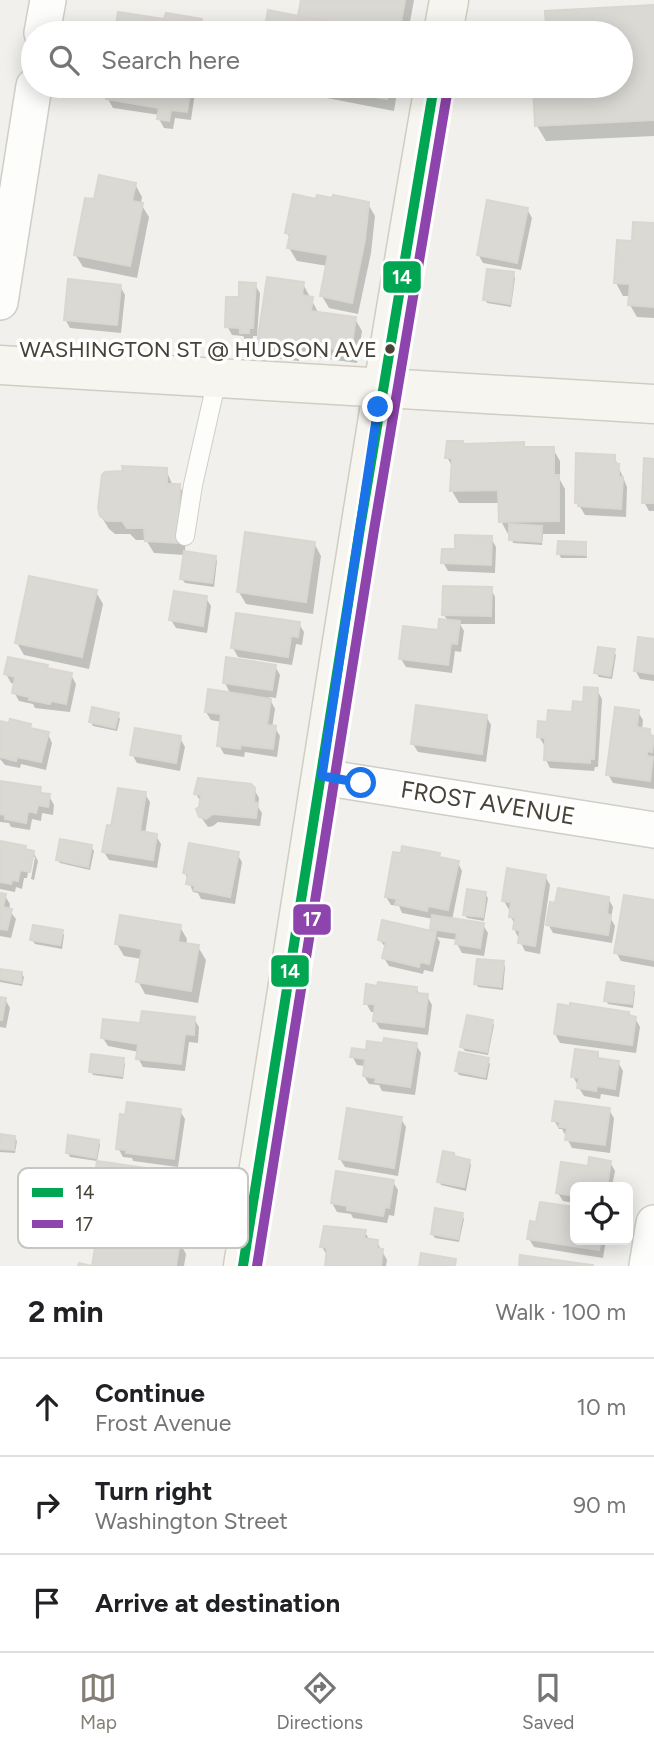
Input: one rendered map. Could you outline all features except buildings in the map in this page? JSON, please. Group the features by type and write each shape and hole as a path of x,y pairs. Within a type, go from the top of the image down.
{"street":[{"path":"44,21 48,0"},
{"path":"445,21 449,0"},
{"path":"0,302 32,98"},
{"path":"248,1235 381,389 432,98"},
{"path":"0,365 654,404"},
{"name":"FROST AVENUE","path":"322,776 654,830"},
{"path":"647,1266 654,1223"},
{"path":"243,1266 246,1248"}],"lane":[{"path":"185,536 193,485 217,379"}],"transit line":[{"name":"14","path":"248,1234 360,528 432,98"},
{"name":"17","path":"257,1266 374,530 446,98"},
{"name":"14","path":"243,1266 246,1248"}],"place":[{"name":"WASHINGTON ST @ HUDSON AVE","path":"390,349"}],"route":[{"path":"361,783 322,776 378,407"}]}
